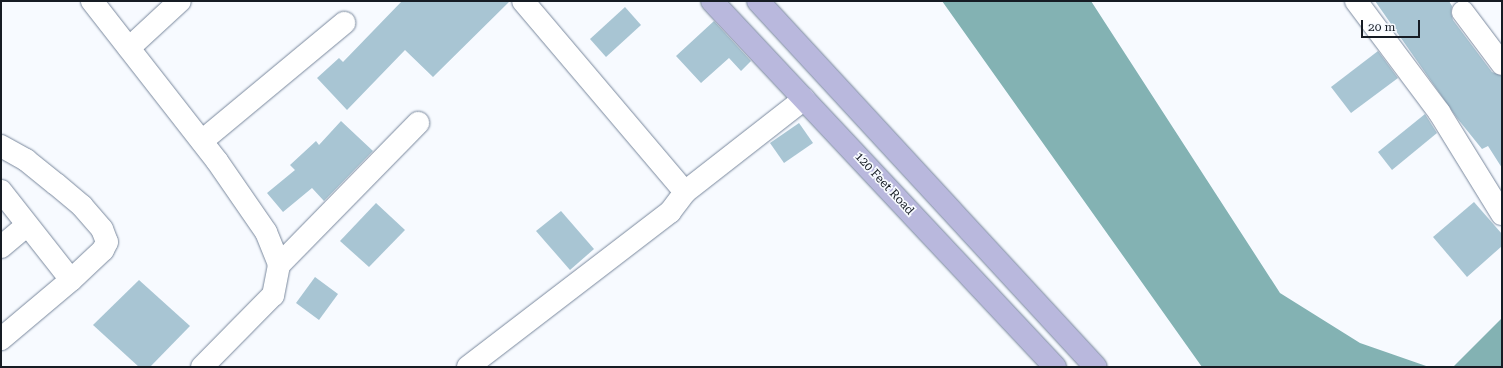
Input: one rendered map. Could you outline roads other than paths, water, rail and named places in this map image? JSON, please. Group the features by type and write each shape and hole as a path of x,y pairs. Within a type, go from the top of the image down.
{"main road":[{"name":"120 Feet Road","path":"712,1 1055,367"},
{"path":"758,1 1096,367"}],"street":[{"path":"92,1 202,141 266,232 279,265 273,295 202,367"},
{"path":"129,48 180,1"},
{"path":"523,1 685,192"},
{"path":"1356,1 1439,112 1502,214"},
{"path":"1463,12 1502,64"},
{"path":"202,141 344,23"},
{"path":"468,367 670,212 685,192 804,99"},
{"path":"279,265 418,123"},
{"path":"1,146 26,160 82,206 102,229 107,242 103,250 71,280 1,339"},
{"path":"1,192 26,226 71,280"},
{"path":"1,247 26,226"}],"water":[{"path":"942,1 1091,1 1280,293 1360,343 1429,367 1202,367"},
{"path":"1502,318 1502,367 1453,367"}]}
